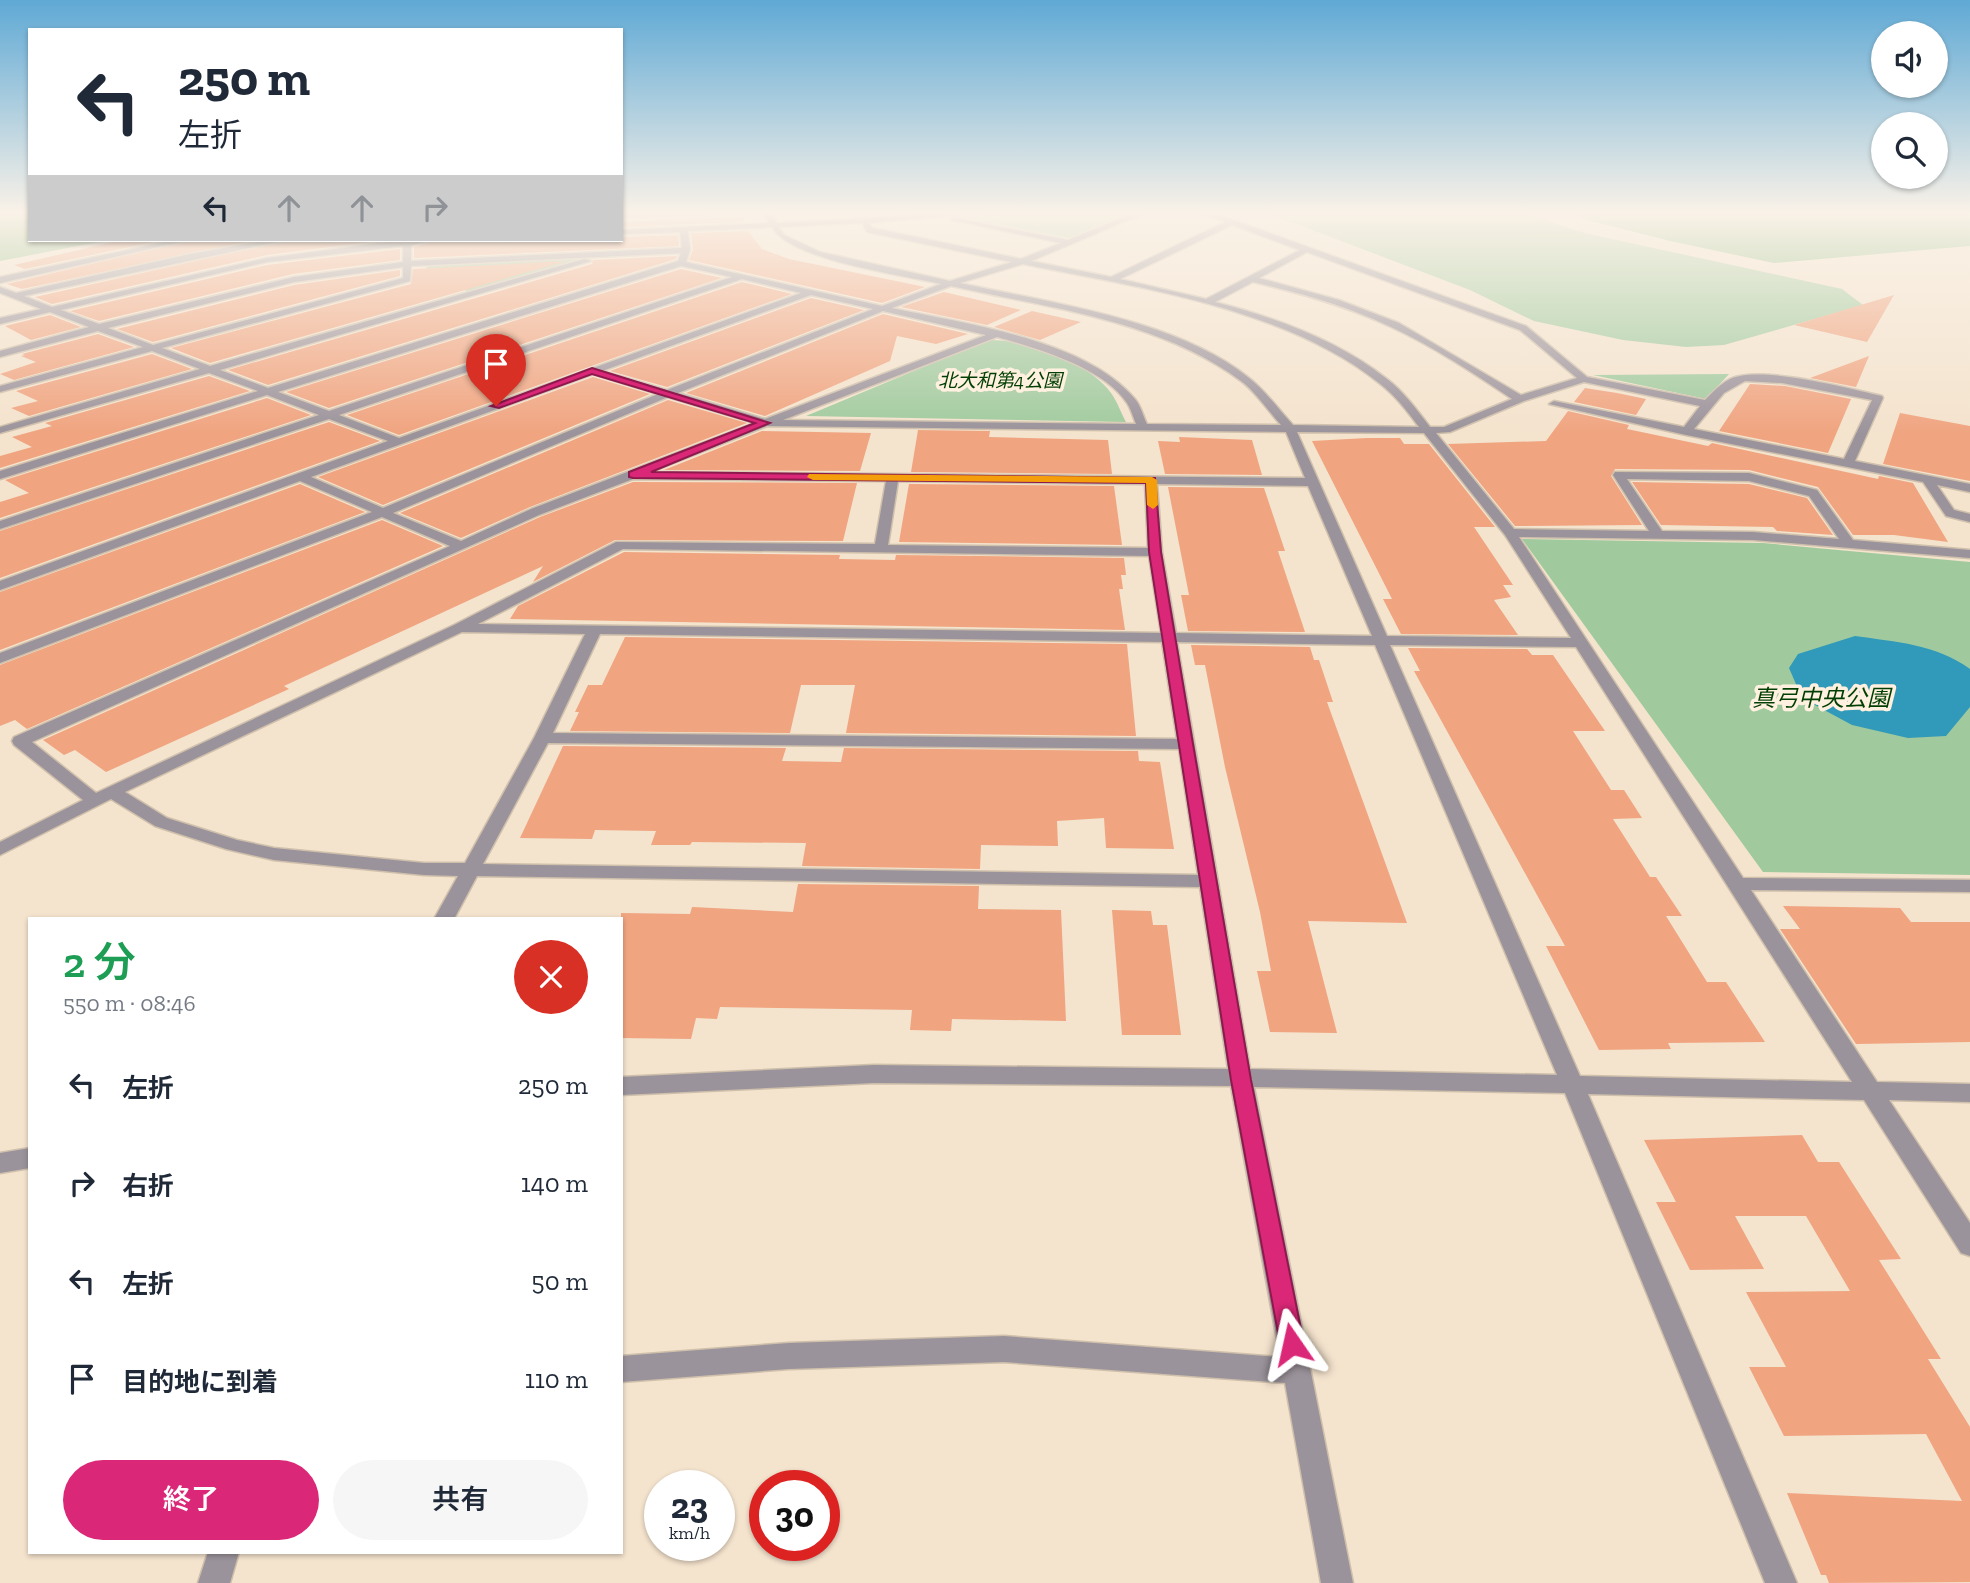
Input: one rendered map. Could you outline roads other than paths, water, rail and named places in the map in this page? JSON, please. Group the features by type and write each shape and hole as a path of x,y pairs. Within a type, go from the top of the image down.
{"street":[{"path":"0,299 58,286"},
{"path":"0,321 152,286"},
{"path":"0,354 274,286"},
{"path":"0,390 382,286"},
{"path":"0,430 502,286"},
{"path":"0,475 607,286"},
{"path":"0,525 715,286"},
{"path":"778,286 996,334 1057,351 1105,376 1133,403 1142,426"},
{"path":"0,658 384,512 667,394 944,286"},
{"path":"958,286 1102,317 1167,337 1246,380 1290,429 1573,1086 1780,1583"},
{"path":"1137,286 1208,302 1283,326 1339,352 1383,381 1404,401 1510,533 1970,1245"},
{"path":"1208,302 1240,286"},
{"path":"1279,286 1385,321 1466,363 1520,399"},
{"path":"1405,286 1523,328 1584,379 1707,404"},
{"path":"0,290 400,442"},
{"path":"0,586 808,293"},
{"path":"996,334 535,512 20,741 103,797 161,822 233,845 274,854 467,871 1210,881"},
{"path":"592,371 765,423 1290,429 1446,430 1520,399 1584,379"},
{"path":"1686,432 1707,404 1736,379 1759,378 1878,398 1848,463"},
{"path":"1554,404 1970,488"},
{"path":"633,475 1312,482"},
{"path":"1657,533 1619,475 1749,477 1813,493 1848,542"},
{"path":"881,547 893,477"},
{"path":"302,478 461,546"},
{"path":"1152,480 1155,552 1241,1080 1337,1583"},
{"path":"1928,481 1950,513 1970,518"},
{"path":"1510,533 1657,533 1848,542 1970,554"},
{"path":"0,849 103,797 459,628 621,545 1155,552"},
{"path":"459,628 1581,643"},
{"path":"445,917 467,871 542,738 594,631"},
{"path":"542,738 1185,744"},
{"path":"1737,884 1970,886"},
{"path":"623,1086 874,1074 1073,1074 1241,1080 1970,1093"},
{"path":"0,1163 28,1158"},
{"path":"623,1369 789,1356 1004,1349 1297,1371"},
{"path":"214,1583 223,1554"}],"water":[{"path":"1855,636 1929,649 1970,669 1970,707 1946,736 1908,738 1852,725 1802,698 1789,668 1798,654"}],"park label":[{"name":"北大和第4公園","path":"1000,380"},
{"name":"真弓中央公園","path":"1821,698"}]}
